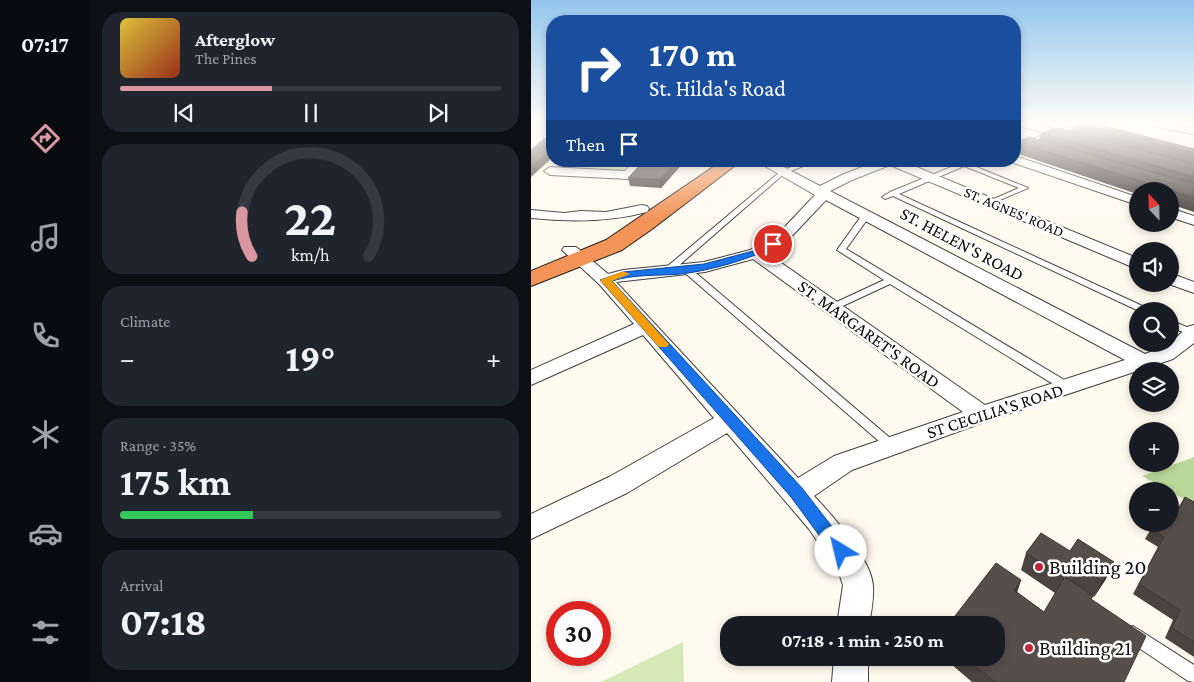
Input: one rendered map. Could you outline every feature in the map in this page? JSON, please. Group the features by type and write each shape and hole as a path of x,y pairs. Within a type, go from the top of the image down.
{"highway":[{"path":"531,279 576,255 610,222 642,209 704,167"},
{"path":"531,265 614,245 725,167"}],"street":[{"path":"1021,160 1129,198"},
{"path":"555,167 550,172 628,174 634,167"},
{"name":"ST. HELEN'S ROAD","path":"773,167 1143,362"},
{"path":"605,280 623,274 687,270 726,262 756,252 785,235 822,194 848,177 875,167"},
{"name":"ST. AGNES' ROAD","path":"906,167 1129,261"},
{"path":"531,214 565,217 581,215 610,222"},
{"path":"1179,215 1194,221"},
{"name":"ST. MARGARET'S ROAD","path":"756,252 831,308 981,414"},
{"path":"576,255 605,280 797,493 852,567 857,585 854,616"},
{"path":"1179,282 1194,288"},
{"path":"531,378 646,326"},
{"name":"ST CECILIA'S ROAD","path":"1143,362 1166,354 1181,344 1193,332"},
{"name":"ST CECILIA'S ROAD","path":"797,493 843,462 981,414 1129,367"},
{"path":"531,527 618,484 731,419"},
{"path":"849,682 850,666"}],"lane":[{"path":"666,272 783,172 797,167"},
{"path":"956,167 888,195 1129,303"},
{"path":"972,167 1025,188 991,202"},
{"path":"865,216 841,250 1067,388"},
{"path":"687,270 892,446"},
{"path":"831,308 891,280"},
{"path":"1179,327 1193,332"},
{"path":"1121,626 1194,675"}],"green space":[{"path":"629,167 616,171 603,170 601,168 565,168"},
{"path":"1194,457 1194,505 1179,497 1179,482 1153,482 1142,476 1153,472 1179,472 1179,462"},
{"path":"683,642 684,682 601,682"}],"building":[{"path":"531,156 544,156 531,166"},
{"path":"1060,156 1095,156 1194,184 1194,198 1179,193 1179,182 1143,182"},
{"path":"1120,156 1163,156 1194,164 1194,177"},
{"path":"638,167 671,167 659,180 628,178"},
{"path":"1185,497 1194,502 1194,642 1172,628 1180,610 1139,584 1164,537 1155,532 1179,532 1179,508"},
{"path":"1041,533 1070,551 1078,539 1114,562 1102,581 1072,562 1064,564 1061,571 1065,577 1093,596 1091,599 1146,636 1124,682 995,682 975,666 1005,666 1005,616 955,616 996,563 1021,580 1014,590 1044,612 1064,578 1026,553"}],"slow traffic":[{"path":"625,274 605,280 663,344"}],"place":[{"name":"Building 20","path":"1039,567"},
{"name":"Building 21","path":"1029,648"}],"route":[{"path":"773,244 756,252 705,267 680,271 623,274 605,280 797,493 841,551"}]}
